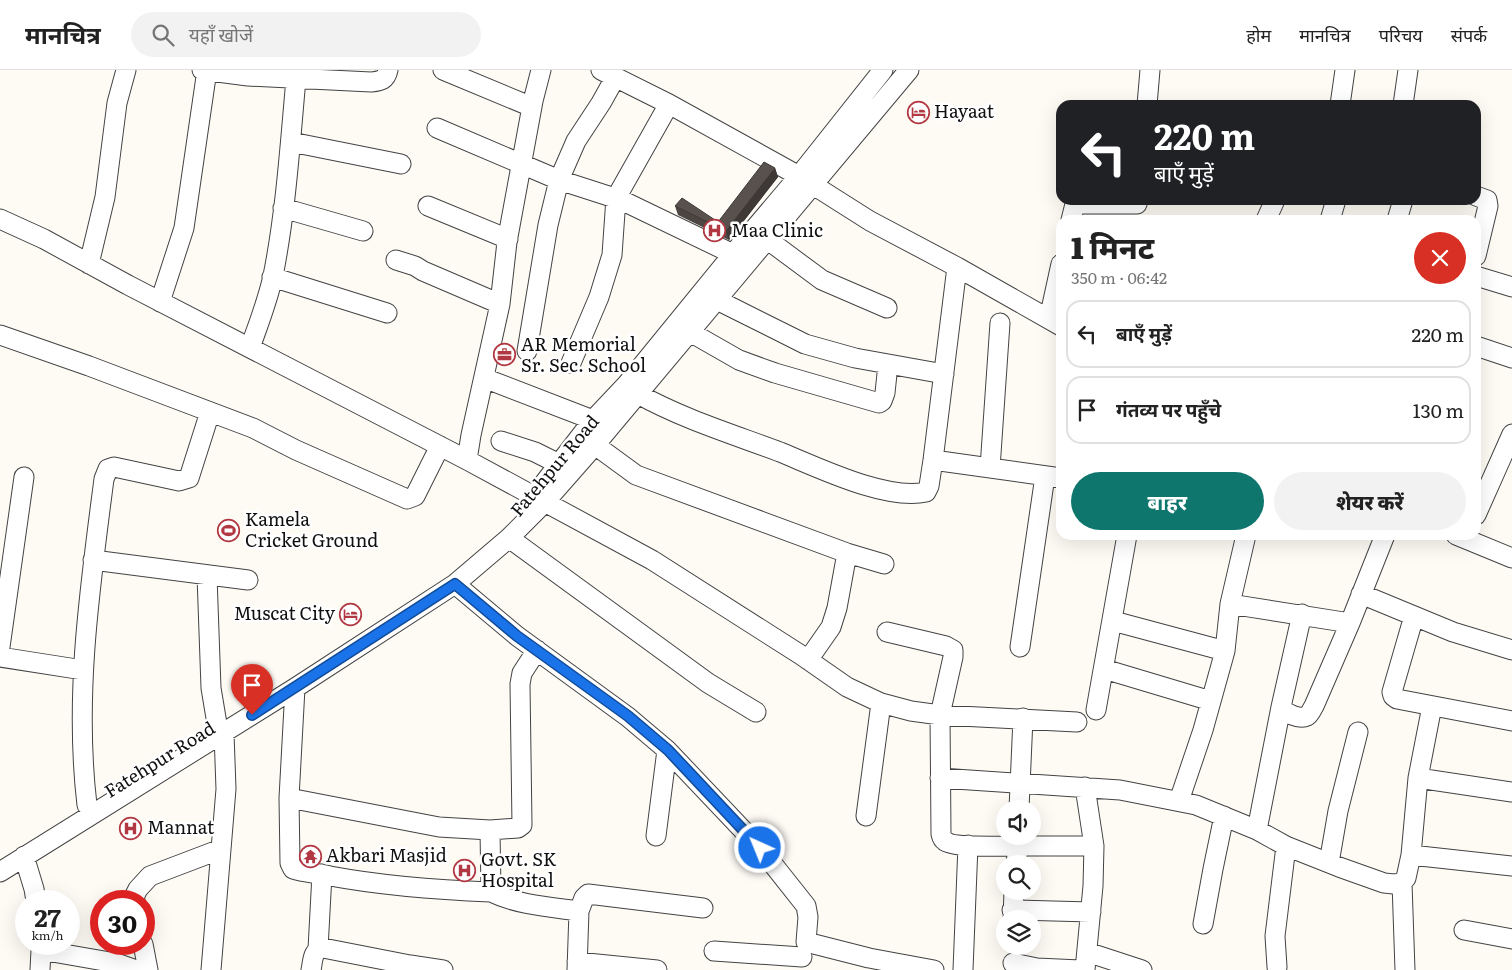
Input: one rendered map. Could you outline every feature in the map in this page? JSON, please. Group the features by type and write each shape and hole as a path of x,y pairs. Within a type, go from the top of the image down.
{"street":[{"path":"89,264 105,197 116,103 126,70"},
{"path":"160,302 184,228 206,70 248,76 296,79 339,75 382,81 388,70"},
{"path":"443,70 532,107"},
{"path":"467,460 500,304 508,239 532,107 541,70"},
{"path":"0,872 24,856 52,832 220,728 295,688 455,584 509,538 539,500 595,445 768,240 882,70"},
{"path":"806,181 909,70"},
{"path":"1147,100 1150,70"},
{"path":"1341,100 1345,70"},
{"path":"1404,100 1408,70"},
{"path":"527,350 548,225 559,180 576,141 601,103 608,74 669,104 806,181 870,221 957,267 1055,323"},
{"path":"250,348 272,277 291,142 296,79"},
{"path":"571,363 599,296 612,256 616,198 669,104"},
{"path":"437,128 522,166 616,198 733,254"},
{"path":"291,142 401,164"},
{"name":"Fatehpur Road","path":"0,857 52,832 87,805 220,728 447,575 539,500 559,464 593,420 627,384 733,254 806,181"},
{"path":"1481,198 1487,200 1488,206 1481,235"},
{"path":"428,206 508,239"},
{"path":"283,208 363,231"},
{"path":"0,219 44,239 160,302 467,460 652,560 846,686 881,703 911,711 940,715 1077,722"},
{"path":"768,240 822,280 888,308"},
{"path":"396,260 415,266 422,271 500,304"},
{"path":"638,394 666,410 828,473 886,491 926,492 929,486 933,460 957,267"},
{"path":"272,277 387,313"},
{"path":"1481,278 1512,287"},
{"path":"717,300 805,344 855,358 944,374"},
{"path":"990,468 1000,323"},
{"path":"690,332 739,360 776,373 879,403 882,402 885,393 888,364"},
{"path":"0,335 89,366 253,428 296,450 407,499 415,496 440,446"},
{"path":"1481,348 1512,358"},
{"path":"484,378 593,420"},
{"path":"87,805 81,726 82,670 93,560 104,479 108,469 114,467 179,481 189,478 210,412"},
{"path":"1481,506 1506,464 1512,434"},
{"path":"501,441 535,452 559,464"},
{"path":"595,445 636,475 847,553 884,564"},
{"path":"933,460 1053,477 1020,647"},
{"path":"0,647 24,478"},
{"path":"509,538 708,683 756,712"},
{"path":"1096,710 1126,540"},
{"path":"1179,801 1203,730 1225,651 1230,604 1245,540"},
{"path":"1281,707 1285,712 1302,717 1309,714 1314,706 1383,540"},
{"path":"1472,540 1512,558"},
{"path":"808,660 831,627 837,608 847,553"},
{"path":"93,560 248,580"},
{"path":"207,576 211,688 220,728 226,789 211,970"},
{"path":"455,584 517,636 628,716 668,750 760,848 806,906 808,917 803,956"},
{"path":"1361,594 1453,632 1512,650"},
{"path":"1230,604 1350,623"},
{"path":"1257,830 1281,707 1302,614"},
{"path":"1414,616 1392,692 1393,696 1398,699 1512,721"},
{"path":"1113,621 1225,651"},
{"path":"887,632 946,646 953,650 940,715 941,834 943,840 948,843 1017,849 1094,846"},
{"path":"289,798 440,827 490,830 518,828 522,825 520,684 522,672 537,650"},
{"path":"0,657 82,670"},
{"path":"1104,669 1211,701"},
{"path":"295,688 289,798 290,863 293,868 394,886 491,892 516,901 579,910"},
{"path":"866,816 881,703"},
{"path":"940,778 1120,790 1179,801 1196,805 1224,816 1257,830 1286,846 1329,863 1384,883 1394,884 1402,882 1406,878 1411,855 1418,778 1432,706"},
{"path":"1019,800 1023,718"},
{"path":"1329,863 1338,811 1358,732"},
{"path":"656,836 668,750"},
{"path":"1418,778 1512,792"},
{"path":"1085,787 1094,846 1091,912 1086,961 1142,970"},
{"path":"1203,924 1224,816"},
{"path":"490,830 491,892"},
{"path":"963,970 968,845"},
{"path":"1277,967 1275,936 1286,846"},
{"path":"138,890 150,876 221,849"},
{"path":"1411,855 1512,866"},
{"path":"24,856 34,890"},
{"path":"311,970 315,953 318,949 322,874"},
{"path":"1402,882 1405,970"},
{"path":"657,970 577,966 579,910 584,898 588,894 703,908"},
{"path":"1041,913 1091,912"},
{"path":"1464,930 1512,939"},
{"path":"318,949 323,948 443,970"},
{"path":"714,951 803,956 934,970"},
{"path":"40,970 41,955"},
{"path":"71,955 116,967 136,970"},
{"path":"145,955 148,970"},
{"path":"1013,960 1037,968 1080,970"}],"building":[{"path":"764,162 775,168 726,231 675,206 682,198 718,222"}],"place":[{"name":"Hayaat","path":"918,112"},
{"name":"Maa Clinic","path":"715,231"},
{"name":"AR Memorial Sr. Sec. School","path":"505,355"},
{"name":"Kamela Cricket Ground","path":"229,530"},
{"name":"Muscat City","path":"351,614"},
{"name":"Mannat","path":"131,828"},
{"name":"Akbari Masjid","path":"310,856"},
{"name":"Govt. SK Hospital","path":"465,870"}],"route":[{"path":"252,715 455,584 517,636 628,716 668,750 760,848"}]}
